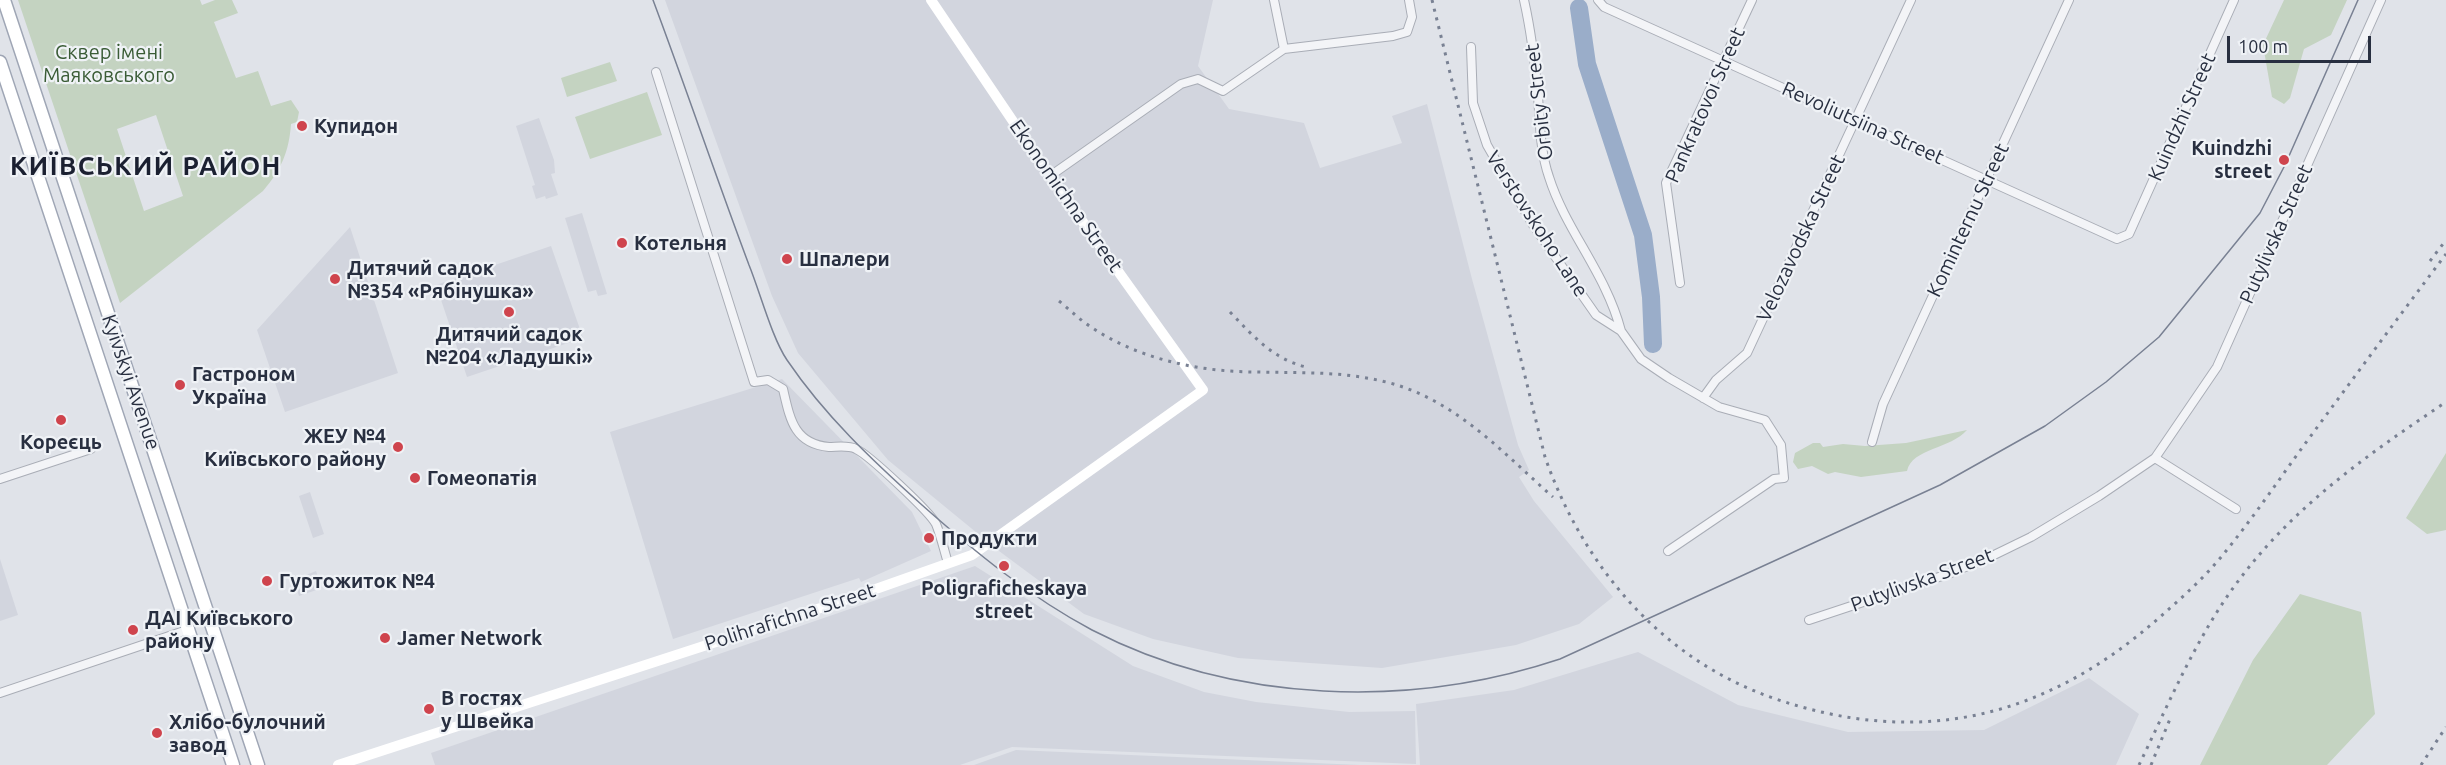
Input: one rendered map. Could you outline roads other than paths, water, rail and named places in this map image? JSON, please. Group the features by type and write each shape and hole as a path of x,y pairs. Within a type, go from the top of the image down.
{"main road":[{"name":"Kyivskyi Avenue","path":"4,0 258,765"},
{"name":"Kyivskyi Avenue","path":"0,62 190,629 233,765"}],"street":[{"name":"Ekonomichna Street","path":"931,0 1050,176 1203,390"},
{"path":"1274,0 1284,49"},
{"path":"1050,176 1181,84 1198,79 1222,91 1284,49 1393,36 1410,29 1412,17 1409,0"},
{"name":"Orbity Street","path":"1524,0 1532,39 1541,139 1549,177 1613,301 1621,331"},
{"name":"Revoliutsiina Street","path":"1598,0 1604,7 1987,178 2117,239 2129,234"},
{"name":"Pankratovoi Street","path":"1680,283 1666,183 1752,0"},
{"name":"Velozavodska Street","path":"1703,398 1716,380 1747,353 1911,0"},
{"name":"Kominternu Street","path":"1872,442 1882,405 2069,0"},
{"name":"Kuindzhi Street","path":"2129,234 2234,0"},
{"name":"Putylivska Street","path":"1809,620 1951,573 1992,556 2070,513 2155,458 2217,367 2381,0"},
{"name":"Verstovskoho Lane","path":"1471,47 1473,104 1487,145 1533,225 1596,315 1621,331 1641,358 1703,398 1719,407 1765,420 1781,445 1784,478 1774,479 1668,551"},
{"path":"656,72 754,382 768,380 783,389 788,409 800,436 806,441 814,445 855,448 894,481 930,516 948,563"},
{"name":"Polihrafichna Street","path":"338,765 839,602 976,552 1203,390"},
{"path":"0,478 91,449"},
{"path":"2155,458 2236,509"},
{"path":"0,693 190,629"}],"waterway":[{"path":"1579,8 1587,64 1643,235 1651,297 1653,344"}],"tram line":[{"path":"653,0 776,340 802,381 850,437 962,540 1025,588 1092,630 1147,655 1204,673 1263,685 1323,691 1384,691 1444,686 1503,675 1560,659 1940,485 2045,426 2106,382 2159,337 2260,213 2285,165 2358,0"}],"railway":[{"path":"1432,0 1545,457 1561,497 1581,535 1604,571 1631,604 1695,659 1733,681 1773,698 1827,713 1880,721 1930,721 1979,714 2027,700 2073,679 2118,651 2178,601 2219,560 2446,254"},
{"path":"2430,261 2446,240"},
{"path":"1059,301 1087,324 1109,338 1129,348 1170,362 1235,371 1353,376 1370,378 1411,390 1456,414 1476,429 1553,497"},
{"path":"1230,312 1255,338 1274,352 1306,367"},
{"path":"2139,765 2198,644 2242,576 2287,525 2311,502 2363,460 2446,402"},
{"path":"2151,765 2170,719"},
{"path":"2421,765 2446,727"}],"place":[{"name":"Купидон","path":"302,126"},
{"name":"Kuindzhi street","path":"2284,160"},
{"name":"Котельня","path":"622,243"},
{"name":"Шпалери","path":"787,259"},
{"name":"Дитячий садок №354 «Рябінушка»","path":"335,279"},
{"name":"Дитячий садок №204 «Ладушкі»","path":"509,312"},
{"name":"Гастроном Україна","path":"180,385"},
{"name":"Кореєць","path":"61,420"},
{"name":"ЖЕУ №4 Київського району","path":"398,447"},
{"name":"Гомеопатія","path":"415,478"},
{"name":"Продукти","path":"929,538"},
{"name":"Poligraficheskaya street","path":"1004,566"},
{"name":"Гуртожиток №4","path":"267,581"},
{"name":"ДАІ Київського району","path":"133,630"},
{"name":"Jamer Network","path":"385,638"},
{"name":"В гостях у Швейка","path":"429,709"},
{"name":"Хлібо-булочний завод","path":"157,733"}],"district":[{"name":"КИЇВСЬКИЙ РАЙОН","path":"146,166"}],"park label":[{"name":"Сквер імені Маяковського","path":"109,64"}]}
